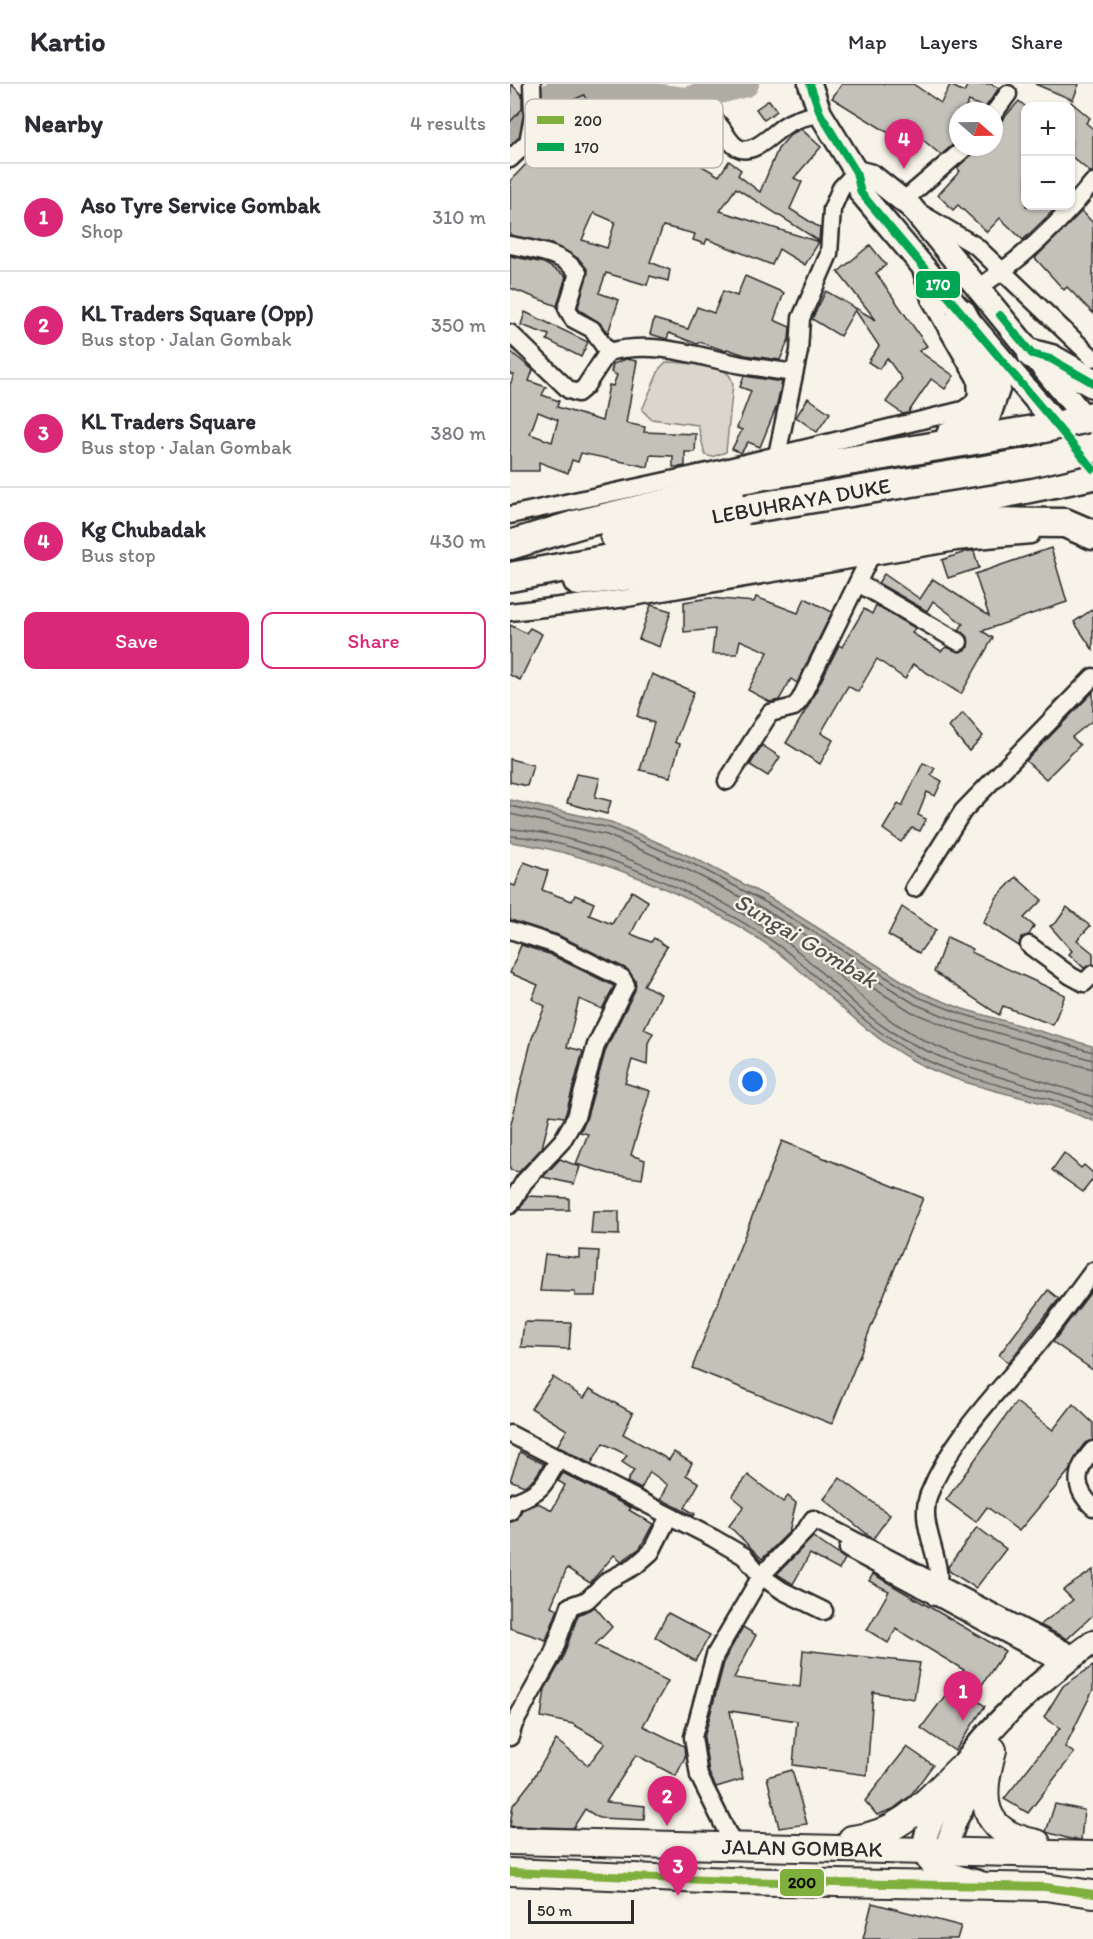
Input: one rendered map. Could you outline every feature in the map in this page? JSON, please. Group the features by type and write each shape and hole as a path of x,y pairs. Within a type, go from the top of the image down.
{"highway":[{"path":"925,448 946,437 974,427 985,418 992,402 996,386 990,367 962,314"},
{"path":"1032,354 1051,359 1093,383"},
{"path":"510,545 579,524 830,464 1090,421"},
{"name":"LEBUHRAYA DUKE","path":"510,577 747,521 1093,448"},
{"name":"LEBUHRAYA DUKE","path":"510,556 747,521 947,505 1093,475"},
{"path":"510,586 704,567 963,522 1093,492"},
{"path":"963,522 1065,523 1093,535"}],"main road":[{"path":"993,1750 983,1793 990,1818 997,1827 1006,1835 1093,1855"},
{"path":"734,1846 839,1840 876,1835 895,1827 916,1811 959,1769"},
{"name":"JALAN GOMBAK","path":"510,1840 734,1846 934,1856 1093,1855"},
{"name":"JALAN GOMBAK","path":"510,1872 895,1885 1045,1887 1093,1894"}],"street":[{"path":"810,84 820,113 856,171 861,193 1093,470"},
{"path":"1002,102 1008,94"},
{"path":"723,129 732,144 744,149 758,146 790,122 820,113"},
{"path":"510,159 525,145"},
{"path":"907,204 957,156"},
{"path":"856,171 872,176 907,204 976,246 1093,358"},
{"path":"777,455 793,373 800,351 801,318 830,254 832,209 841,188 856,171"},
{"path":"978,288 1004,271 1056,223 1093,183"},
{"path":"907,204 1090,421"},
{"path":"510,245 544,253 570,264 578,273 567,308 573,319 592,329 608,352"},
{"path":"510,515 777,455 963,410 973,403 977,395 976,379 930,299 918,261"},
{"path":"510,333 569,390 578,393 585,387 608,352 628,347 677,349 741,365 793,373"},
{"path":"510,612 627,598 956,542 1051,535 1076,540 1093,547"},
{"path":"727,781 770,713 794,707 800,700 870,556"},
{"path":"858,583 959,642"},
{"path":"915,888 963,811 1093,677"},
{"path":"510,930 553,944 622,978 626,985 596,1045 576,1117 562,1141 524,1182 510,1204"},
{"path":"1029,945 1084,983 1093,974"},
{"path":"938,1591 928,1534 928,1496 947,1459 975,1416 1038,1344 1093,1271"},
{"path":"510,1434 744,1556 761,1576 783,1591 825,1611"},
{"path":"1093,1450 1084,1460 1077,1483 1082,1497 1093,1507"},
{"path":"510,1512 514,1502 534,1495 544,1486 559,1458"},
{"path":"510,1737 514,1725 552,1656 570,1606 587,1600 607,1581 635,1566 651,1552 669,1516"},
{"path":"734,1846 699,1776 693,1737 715,1655 761,1576 810,1523 938,1591 1083,1650 1014,1708 979,1744 959,1769 933,1818 934,1856"},
{"path":"895,1885 915,1881 927,1874 934,1856 955,1821 1014,1708"},
{"path":"934,1856 961,1877 994,1886"}],"shaded area":[{"path":"666,362 709,366 730,376 733,384 726,452 712,457 705,455 698,425 651,419 642,410 660,368"}],"water":[{"name":"Sungai Gombak","path":"510,800 611,822 696,859 770,898 920,992 963,1009 1092,1046 1093,1121 1071,1112 956,1079 912,1060 879,1039 792,964 764,943 732,922 696,903 619,870 544,848 510,842"}],"building":[{"path":"511,84 522,95 522,109 510,122"},
{"path":"842,84 913,84 941,103 950,85 964,92 968,84 991,84 999,88 989,102 949,102 949,148 941,155 922,139 913,152 891,137 892,135 832,98"},
{"path":"1035,84 1079,84 1073,100"},
{"path":"769,100 777,111 764,120 756,109"},
{"path":"1019,101 1021,103 1021,210 1054,210 1023,240 1000,218 987,232 958,205 953,210 938,195 960,171 957,168 969,156 1003,156 1003,119"},
{"path":"1075,105 1090,118 1086,123 1093,129 1093,172 1075,159"},
{"path":"801,129 821,147 794,178 802,182 790,209 820,228 819,241 736,188 720,211 819,242 805,265 779,249 772,265 707,239 705,244 693,240 695,234 663,226 650,262 670,270 668,281 650,276 647,285 606,273 599,293 619,300 608,333 600,323 578,307 588,271 579,259 551,244 510,235 510,181 525,165 525,168 705,168 719,176 729,161 741,170 738,175 760,192 778,149 791,134","holes":["594,213 615,222 607,248 582,240"]},
{"path":"1082,211 1093,223 1093,313 1067,287 1064,290 1035,258"},
{"path":"870,245 886,265 876,273 927,346 919,351 954,376 945,389 931,379 908,413 903,414 886,402 902,379 887,358 879,369 868,362 879,346 855,310 840,336 812,319 826,291 876,320 838,272"},
{"path":"510,256 544,263 566,276 557,306 510,288"},
{"path":"745,276 784,293 774,320 790,327 789,339 780,360 745,355 727,349 726,351 700,342 697,344 669,333 667,339 650,334 654,319 688,329 697,307 714,313 723,291 737,296"},
{"path":"525,312 588,342 581,357 547,340 549,335 521,325"},
{"path":"510,351 533,370 529,381 546,387 542,395 559,401 557,407 602,421 609,385 613,386 617,375 611,372 613,364 626,359 637,361 626,423 645,427 644,432 696,434 695,452 685,452 685,466 679,467 673,467 673,456 650,455 648,467 581,453 578,462 572,460 568,473 539,462 539,471 510,471 510,385 514,375 510,374","holes":["538,412 558,420 552,442 530,434"]},
{"path":"744,376 782,382 776,408 760,447 748,442 741,453 732,449 742,430 737,428 751,391 740,387"},
{"path":"808,398 830,413 817,432 796,417"},
{"path":"1051,548 1067,602 982,631 993,638 961,694 913,664 905,679 877,659 858,692 848,686 821,733 833,740 820,764 786,743 809,705 839,645 842,647 864,609 872,614 876,605 915,628 912,633 941,651 946,647 960,652 968,647 968,637 959,630 963,624 933,601 927,611 878,583 884,574 920,599 933,579 989,616 975,574"},
{"path":"974,551 979,568 948,578 942,560"},
{"path":"756,597 798,613 805,598 832,612 797,683 791,679 779,700 770,702 748,690 768,652 740,640 737,654 712,654 715,629 684,632 684,602 710,598 754,602"},
{"path":"651,605 671,611 660,647 639,639"},
{"path":"1093,609 1093,650 1074,622"},
{"path":"510,625 526,633 530,628 542,634 520,680 510,675"},
{"path":"652,674 694,692 675,742 680,744 670,777 640,770 654,723 637,716"},
{"path":"1093,692 1093,720 1072,737 1080,745 1046,779 1026,761"},
{"path":"963,713 983,736 969,751 949,727"},
{"path":"762,745 780,757 768,776 750,765"},
{"path":"510,759 533,765 527,786 510,782"},
{"path":"923,763 935,768 931,775 942,781 935,796 927,792 918,815 926,819 920,831 912,828 901,842 883,829 898,804 902,806"},
{"path":"576,774 600,778 595,797 611,801 607,814 567,803"},
{"path":"524,862 548,871 542,890 572,901 575,895 594,903 589,915 612,924 632,891 648,901 631,934 651,942 654,938 667,947 644,985 661,994 644,1029 653,1033 648,1043 647,1065 632,1060 625,1083 650,1091 631,1155 645,1160 642,1179 610,1174 576,1164 588,1134 580,1132 586,1120 606,1049 635,990 635,980 627,969 558,935 510,920 510,884 515,886"},
{"path":"1016,877 1042,900 1024,918 1034,926 1029,935 1021,938 1019,946 983,923 997,897"},
{"path":"902,907 936,930 919,953 888,935"},
{"path":"1067,907 1090,926 1077,940 1093,953 1093,964 1084,968 1069,954 1072,951 1050,926 1056,923"},
{"path":"947,937 973,949 971,952 1065,995 1053,1025 1003,1006 999,1015 934,972"},
{"path":"521,945 549,954 614,986 602,1009 579,999 567,1047 583,1051 566,1113 564,1117 550,1115 542,1148 519,1172 510,1170 510,1128 532,1038 545,1006 532,999 538,985 510,973"},
{"path":"782,1141 923,1198 832,1424 692,1368"},
{"path":"1064,1153 1081,1168 1084,1165 1093,1173 1093,1179 1083,1192 1052,1170"},
{"path":"560,1159 580,1167 574,1184 543,1177"},
{"path":"528,1196 569,1198 569,1210 519,1210"},
{"path":"593,1211 619,1211 619,1235 591,1234"},
{"path":"579,1250 599,1251 596,1296 575,1296 575,1292 540,1291 545,1254 579,1258"},
{"path":"1093,1289 1093,1370 1053,1342"},
{"path":"1048,1290 1059,1299 1008,1363 999,1355"},
{"path":"524,1322 571,1323 569,1349 521,1347"},
{"path":"553,1377 584,1398 590,1389 633,1413 623,1434 669,1460 674,1452 692,1463 686,1475 699,1483 685,1508 695,1514 694,1516 661,1499 668,1485 650,1472 641,1489 627,1482 634,1470 622,1462 627,1455 603,1443 591,1464 557,1446 567,1430 531,1408"},
{"path":"1016,1402 1053,1430 1073,1404 1093,1423 1093,1440 1085,1443 1069,1471 1019,1531 987,1507 976,1522 946,1500"},
{"path":"520,1452 544,1464 534,1479 524,1486 510,1480"},
{"path":"563,1473 631,1508 629,1510 653,1524 640,1548 622,1561 614,1555 590,1583 567,1568 551,1606 558,1609 546,1640 510,1628 510,1522 517,1520 522,1510 538,1503 552,1510 565,1485 558,1481"},
{"path":"748,1475 783,1502 788,1496 796,1503 789,1532 762,1559 729,1526 744,1506 732,1496"},
{"path":"840,1478 890,1515 873,1539 824,1499"},
{"path":"977,1527 1006,1549 976,1588 949,1571 948,1567"},
{"path":"813,1537 845,1559 839,1570 810,1554 793,1584 777,1574"},
{"path":"1093,1570 1093,1615 1067,1639 1040,1625 1073,1600 1063,1590"},
{"path":"873,1574 1005,1651 973,1698 985,1706 955,1751 921,1728 964,1670 896,1629 888,1643 867,1630 889,1591 869,1581"},
{"path":"595,1607 612,1627 595,1645 668,1681 643,1726 684,1746 685,1757 676,1776 636,1755 606,1802 645,1806 644,1820 599,1818 585,1809 573,1828 510,1826 513,1805 531,1782 556,1740 588,1765 605,1743 573,1724 541,1717 545,1689 562,1660 578,1615"},
{"path":"668,1613 710,1635 695,1661 655,1637"},
{"path":"743,1627 756,1635 734,1678 800,1687 803,1650 920,1663 914,1699 873,1692 867,1775 793,1765 797,1721 730,1711 743,1779 716,1787 709,1773 704,1738 725,1659"},
{"path":"1093,1666 1093,1690 1065,1747 1074,1753 1028,1813 1004,1799 1060,1728 1044,1717 1063,1686"},
{"path":"907,1747 933,1765 910,1796 893,1809 877,1815 865,1801"},
{"path":"792,1770 807,1824 779,1828 767,1777"},
{"path":"1055,1804 1084,1810 1081,1840 1046,1832"},
{"path":"872,1903 961,1926 957,1939 863,1939"}],"waterway":[{"path":"689,99 746,84"},
{"path":"547,99 564,85 677,99"},
{"path":"510,130 525,118"}],"transit line":[{"name":"170","path":"810,84 820,113 856,172 861,193 1093,469"},
{"name":"170","path":"1000,315 1032,354 1051,359 1093,383"},
{"name":"200","path":"510,1872 731,1881 1045,1887 1093,1894"}],"place":[{"name":"Kg Chubadak","path":"904,169"},
{"name":"Aso Tyre Service Gombak","path":"963,1721"},
{"name":"KL Traders Square (Opp)","path":"667,1826"},
{"name":"KL Traders Square","path":"678,1896"}]}
